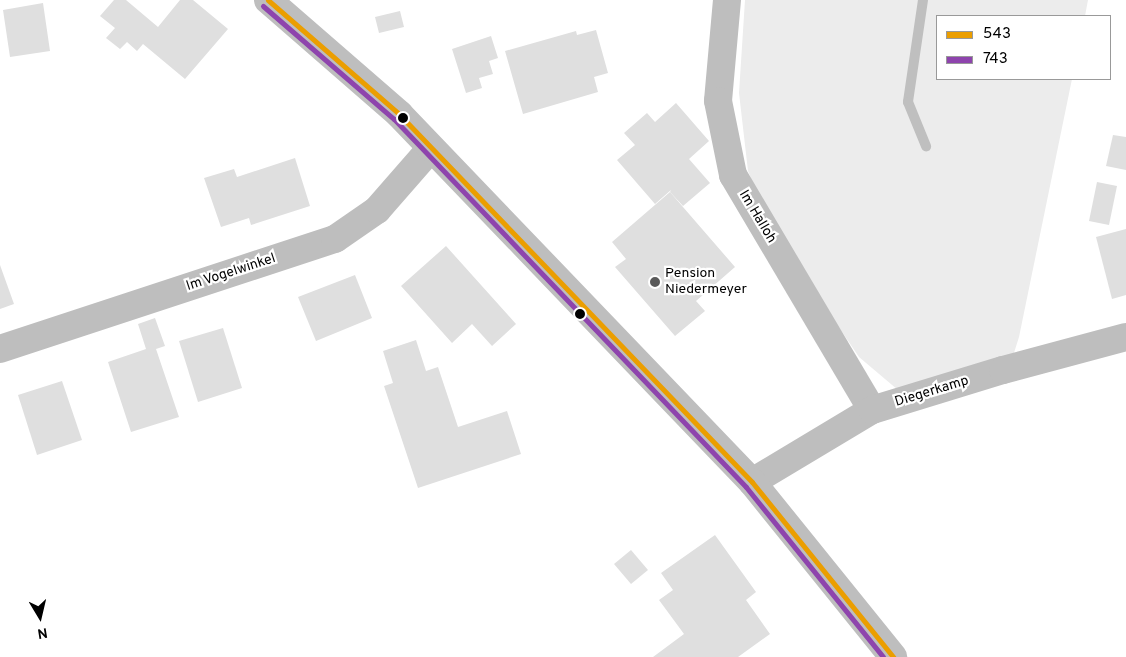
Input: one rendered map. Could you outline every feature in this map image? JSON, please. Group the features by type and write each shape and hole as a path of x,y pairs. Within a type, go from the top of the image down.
{"street":[{"path":"268,0 399,114 752,482 892,657"},
{"name":"Im Halloh","path":"727,0 718,101 732,175 872,410"},
{"name":"Im Vogelwinkel","path":"0,350 335,239 377,210 432,148"},
{"name":"Diegerkamp","path":"752,482 872,410 1003,370 1126,337"}],"shaded area":[{"path":"745,0 1088,0 1085,15 936,15 936,80 1072,80 1019,337 1013,356 898,390 859,357 770,225 748,171 739,93"}],"building":[{"path":"114,0 126,0 158,27 180,0 193,0 228,29 185,79 143,44 137,51 127,42 120,49 106,38 115,28 100,16"},
{"path":"43,3 50,51 10,57 3,10"},
{"path":"400,11 404,27 379,33 375,17"},
{"path":"596,30 608,73 594,77 598,92 523,114 505,51 576,31 577,35"},
{"path":"491,36 498,58 489,61 493,74 479,78 482,88 466,93 452,49"},
{"path":"676,103 709,141 689,159 710,183 683,206 670,192 671,190 655,204 617,160 635,145 624,133 647,113 655,122"},
{"path":"1113,135 1126,137 1126,170 1106,166"},
{"path":"295,158 310,206 251,225 249,218 221,227 204,178 234,169 237,177"},
{"path":"1097,182 1117,186 1109,225 1089,221"},
{"path":"670,192 735,267 696,301 705,311 675,336 615,267 626,259 612,242"},
{"path":"1126,229 1126,295 1112,299 1096,237"},
{"path":"446,246 516,324 492,346 472,324 452,343 401,286"},
{"path":"0,265 14,304 0,309"},
{"path":"355,275 372,318 316,341 298,297"},
{"path":"155,318 165,346 156,349 179,417 131,432 108,362 146,349 138,324"},
{"path":"223,328 242,388 198,402 179,341"},
{"path":"416,340 426,371 438,367 458,427 507,411 521,454 418,488 384,386 393,383 383,351"},
{"path":"62,381 82,440 37,455 18,395"},
{"path":"715,535 756,592 746,600 770,634 738,657 653,657 684,634 659,600 673,590 661,573"},
{"path":"631,550 648,570 631,584 614,564"}],"waterway":[{"path":"923,0 908,102 926,146"}],"transit line":[{"name":"543","path":"268,0 399,114 752,482 893,657"},
{"name":"743","path":"263,6 394,119 746,487 883,657"}],"place":[{"name":"Pension Niedermeyer","path":"655,282"}]}
